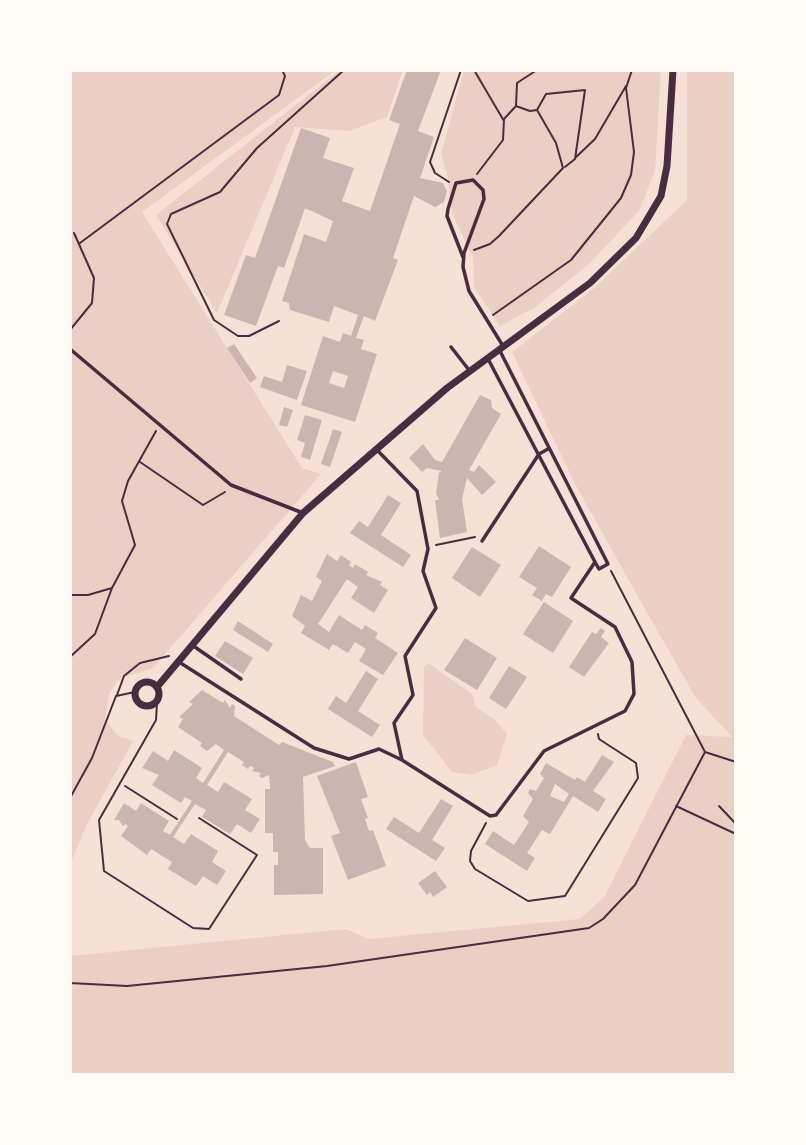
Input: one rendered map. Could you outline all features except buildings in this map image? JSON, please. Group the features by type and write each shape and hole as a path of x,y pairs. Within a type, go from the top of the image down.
{"street":[{"path":"157,687 190,644 303,513 375,448 470,371 590,282 636,238 650,219 661,196 667,166 673,70"},
{"path":"150,682 157,687 157,702 142,706 136,700 135,692 143,683 150,682"}],"lane":[{"path":"464,255 484,199 483,190 472,180 454,185 447,216 464,255 469,291 501,347 548,449 608,564 599,569 488,357"},
{"path":"451,347 470,371"},
{"path":"70,349 231,485 303,513"},
{"path":"375,448 417,491 427,547 423,571 436,608 405,656 412,695 394,723 402,760"},
{"path":"482,541 539,454 548,449"},
{"path":"178,661 314,748 349,760 379,749 402,760 490,816 496,815 544,751 625,711 634,694 632,662 615,627 571,598 595,562"},
{"path":"190,644 242,680"}],"path":[{"path":"80,243 279,95 285,76 282,70"},
{"path":"279,321 249,336 238,336 214,320 167,223 171,214 220,192 257,148 344,70"},
{"path":"454,185 435,173 430,162 461,70"},
{"path":"472,180 503,141 504,122 474,70"},
{"path":"504,122 516,106 517,83 537,70"},
{"path":"464,255 490,244 594,139 627,85 632,70"},
{"path":"487,320 571,260 621,198 631,175 634,152 627,85"},
{"path":"516,106 527,112 537,110 546,94 585,90 575,159"},
{"path":"537,110 556,143 564,168"},
{"path":"70,330 92,303 94,278 74,233"},
{"path":"70,657 95,634 112,589 135,545 122,501 128,481 160,424"},
{"path":"139,461 203,505 222,497 231,485"},
{"path":"427,547 486,535"},
{"path":"608,564 705,752 736,762"},
{"path":"70,595 112,589"},
{"path":"70,798 92,758 124,676 140,663 171,656 178,661"},
{"path":"117,696 135,692"},
{"path":"157,702 156,720 99,820 104,871 193,928 209,929 257,855 198,818"},
{"path":"490,816 471,851 470,861 475,869 528,901 565,896 638,778 636,763 599,739 597,725"},
{"path":"70,984 127,986 327,966 589,928 603,919 635,885 705,752"},
{"path":"125,786 177,819"},
{"path":"675,806 736,834"},
{"path":"719,806 736,824"}],"shaded area":[{"path":"70,70 336,70 142,212 302,468 321,474 153,668 119,679 109,694 105,719 117,735 133,741 86,826 70,865"},
{"path":"340,70 403,70 387,117 349,131 295,127 217,313 156,215"},
{"path":"464,70 661,70 655,171 639,211 589,264 534,308 500,326 474,287 473,258 452,213 447,174 441,154"},
{"path":"687,70 736,70 736,1075 70,1075 70,956 346,929 368,939 580,919 605,896 686,735 732,737 696,698 637,595 574,482 512,352 593,289 687,200"},
{"path":"428,663 472,694 476,707 494,719 507,734 497,765 471,775 452,772 423,735 424,667"}]}
